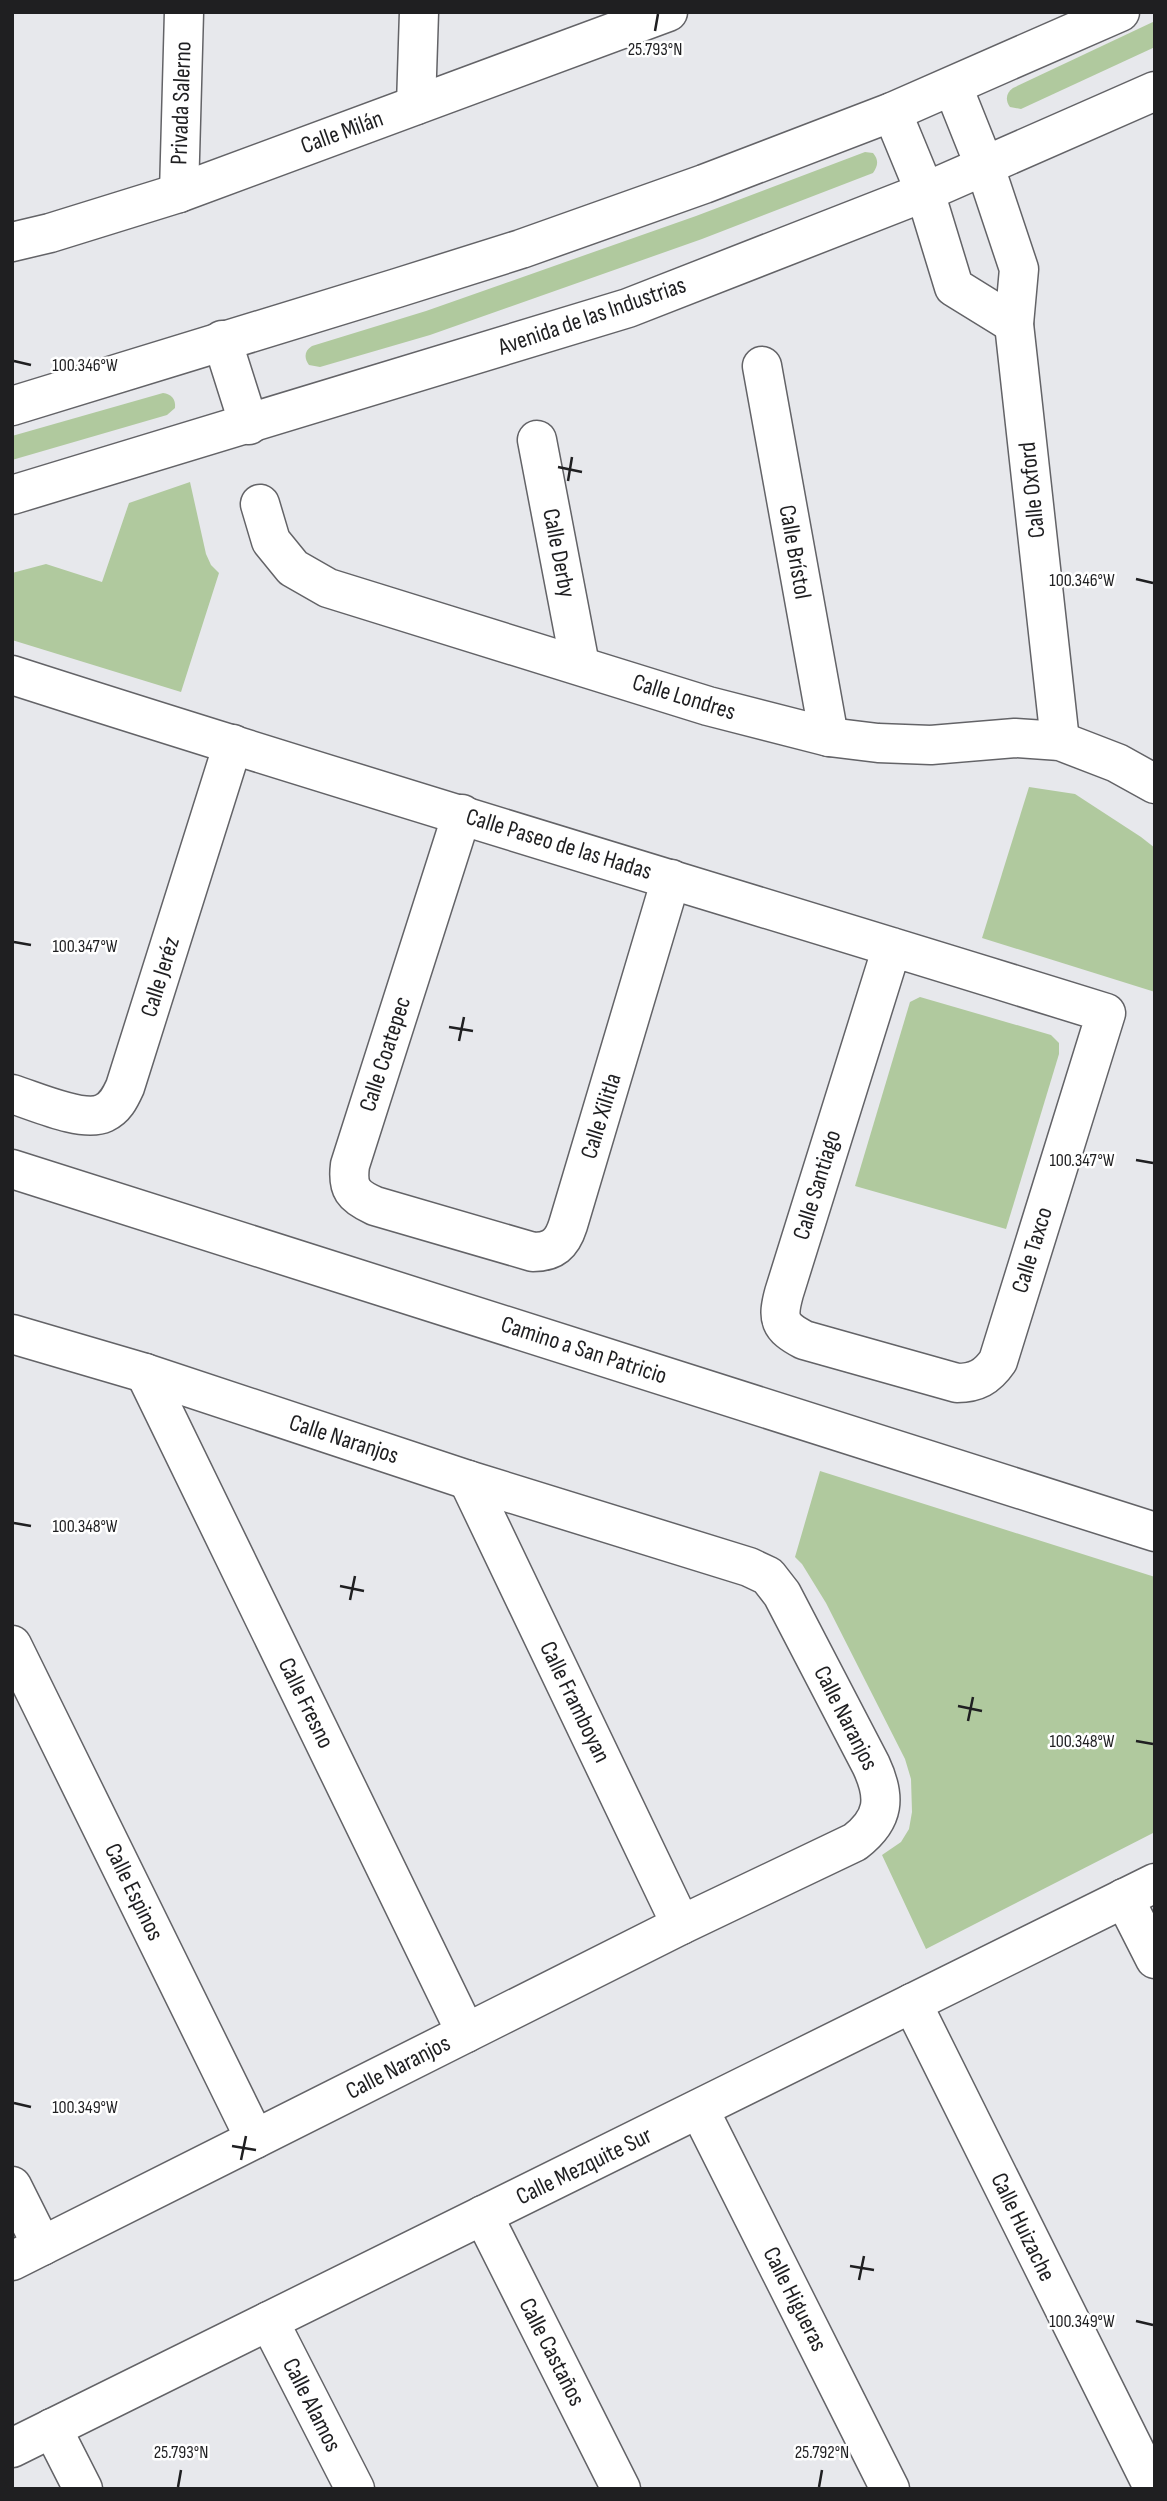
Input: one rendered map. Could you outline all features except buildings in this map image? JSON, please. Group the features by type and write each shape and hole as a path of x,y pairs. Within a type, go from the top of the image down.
{"street":[{"name":"Privada Salerno","path":"178,193 184,12"},
{"path":"416,105 419,12"},
{"path":"12,406 521,249 704,184 953,87 1120,12"},
{"name":"Calle Milán","path":"12,242 50,233 178,193 662,13"},
{"name":"Calle Oxford","path":"953,87 985,167 1019,269 1014,324 1060,741"},
{"name":"Avenida de las Industrias","path":"12,495 628,308 925,192 1155,91"},
{"path":"892,112 925,192 954,287 1014,324"},
{"path":"222,340 249,425"},
{"name":"Calle Brístol","path":"762,366 829,737"},
{"name":"Calle Derby","path":"537,440 580,665"},
{"name":"Calle Londres","path":"260,504 271,541 293,568 328,588 708,706 829,737 878,743 931,745 1015,738 1060,741 1117,763 1155,784"},
{"name":"Calle Paseo de las Hadas","path":"14,683 233,744 1106,1013"},
{"name":"Calle Jeréz","path":"12,1094 79,1115 106,1113 118,1102 130,1074 233,744"},
{"name":"Calle Coatepec","path":"452,1229 361,1200 351,1189 348,1177 349,1165 462,814"},
{"name":"Calle Xilitla","path":"452,1229 533,1252 547,1252 558,1245 565,1235 671,879"},
{"name":"Calle Santiago","path":"878,1362 803,1340 790,1333 783,1326 780,1317 784,1293 891,947"},
{"name":"Calle Taxco","path":"878,1362 957,1383 969,1383 981,1379 998,1361 1106,1013"},
{"name":"Camino a San Patricio","path":"12,1169 1155,1532"},
{"name":"Calle Naranjos","path":"12,1334 145,1373 468,1480 749,1567 768,1576 782,1594 880,1783 880,1809 864,1836 855,1842 681,1925 27,2253"},
{"name":"Calle Fresno","path":"145,1373 466,2033"},
{"name":"Calle Framboyan","path":"468,1480 681,1925"},
{"name":"Calle Espinos","path":"12,1645 255,2139"},
{"path":"1139,1891 1155,1959"},
{"name":"Calle Mezquite Sur","path":"12,2448 1139,1891"},
{"name":"Calle Huizache","path":"912,2003 1154,2489"},
{"name":"Calle Higueras","path":"699,2109 890,2489"},
{"path":"12,2186 27,2253"},
{"name":"Calle Castaños","path":"483,2215 621,2489"},
{"name":"Calle Alamos","path":"269,2321 355,2489"},
{"path":"52,2428 83,2489"}],"green space":[{"path":"1155,21 1155,47 1021,109 1008,104 1008,94 1013,88"},
{"path":"865,152 873,153 876,158 877,165 873,173 702,239 430,335 320,367 309,365 306,360 306,352 312,346 426,311 696,216"},
{"path":"163,393 171,396 175,402 175,408 167,415 12,460 12,436"},
{"path":"190,482 206,554 219,573 181,692 12,640 12,573 46,564 102,582 129,503"},
{"path":"1029,787 1075,794 1155,848 1155,992 982,938"},
{"path":"920,997 1051,1035 1059,1043 1059,1054 1006,1229 855,1186 910,1002"},
{"path":"820,1471 1155,1577 1155,1832 926,1949 882,1855 901,1842 909,1829 912,1812 911,1779 905,1759 826,1603 795,1557"}]}
